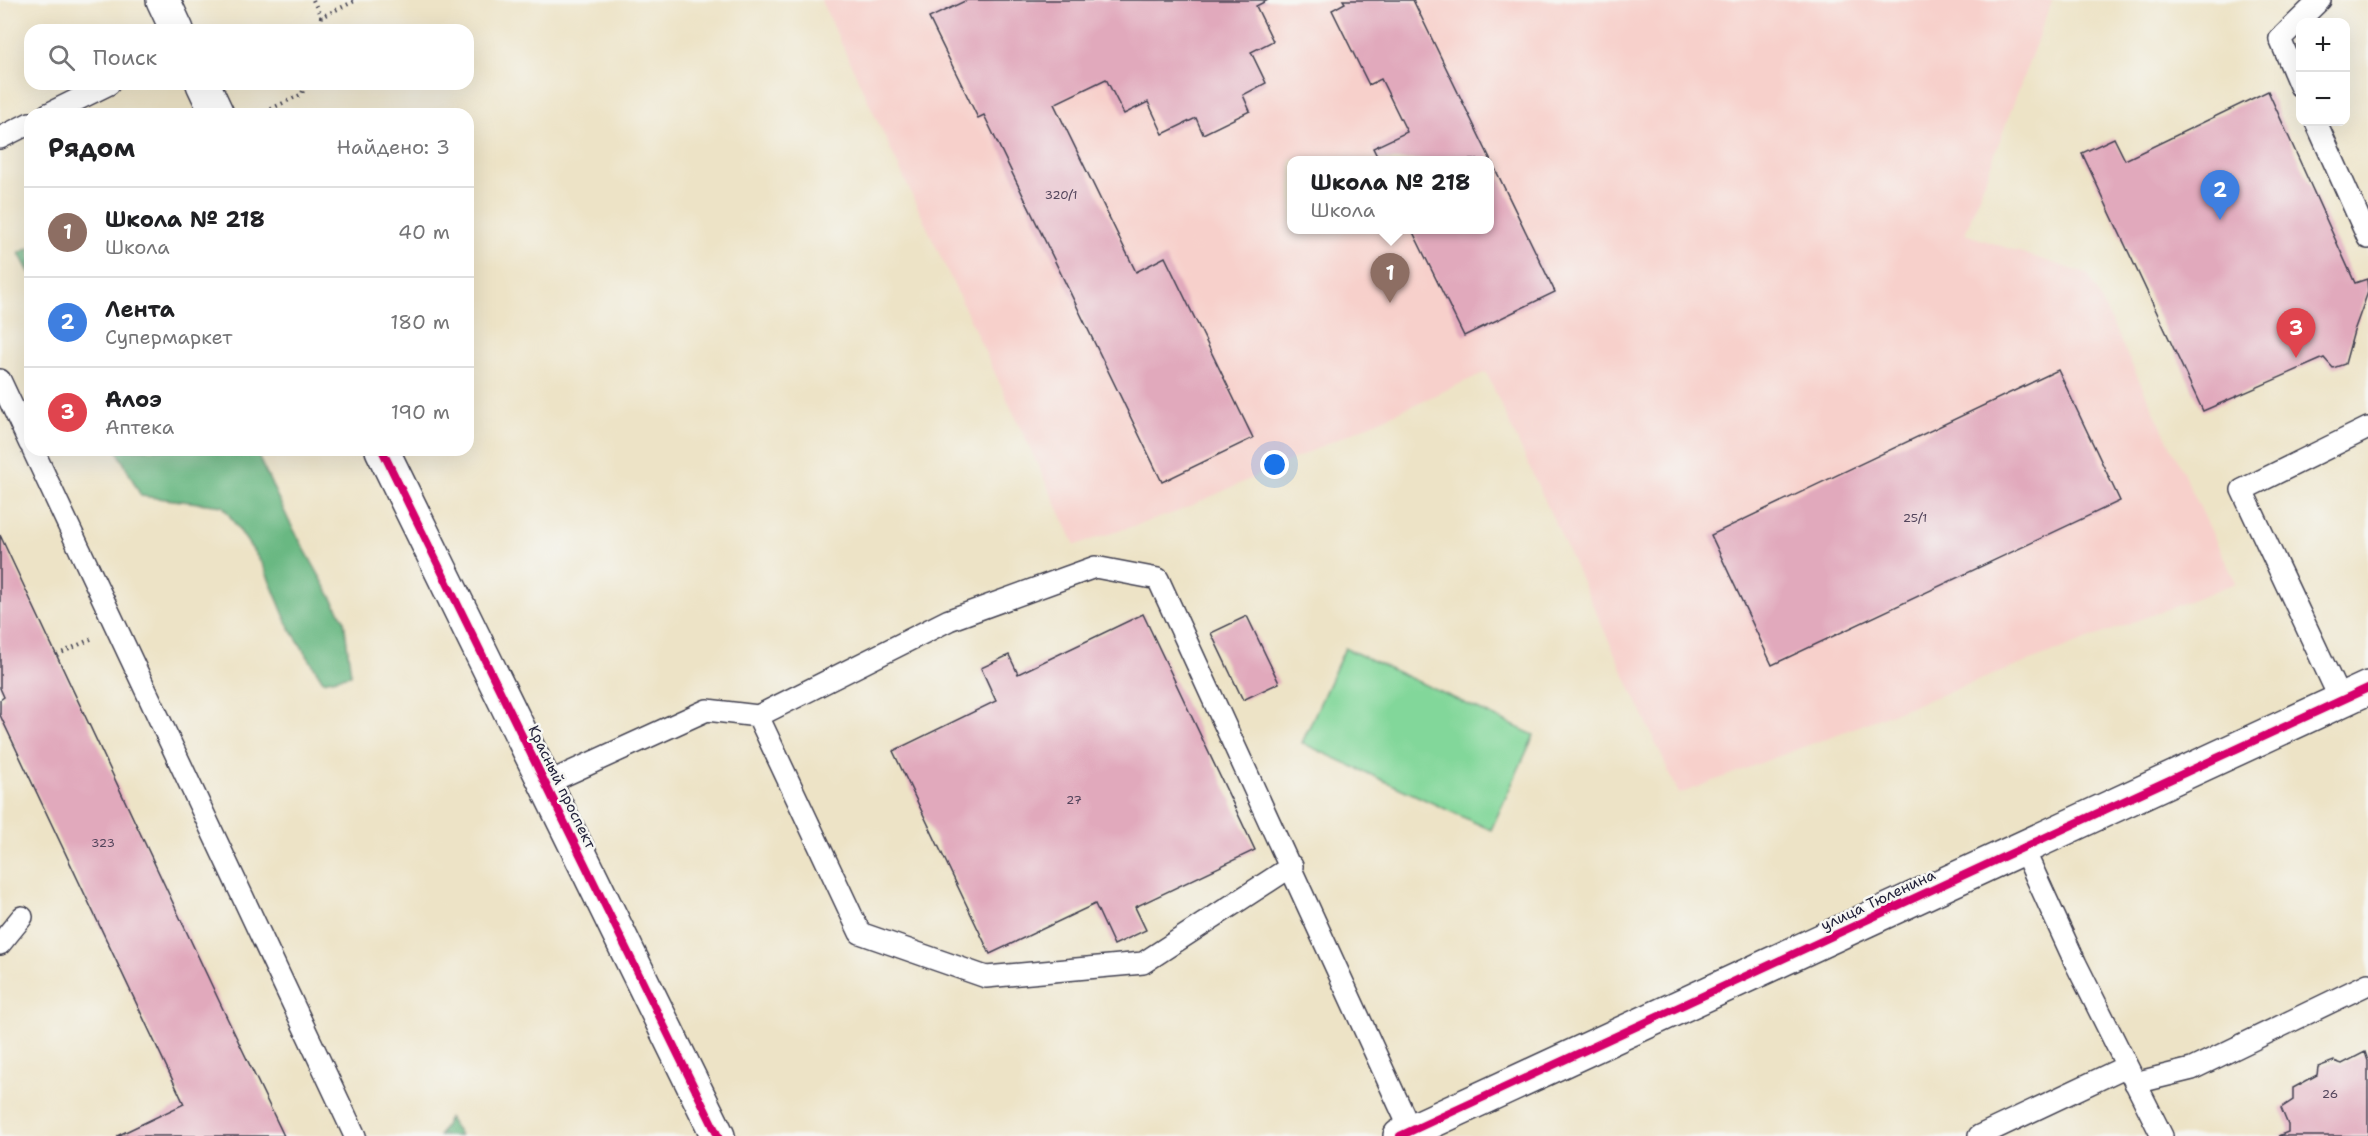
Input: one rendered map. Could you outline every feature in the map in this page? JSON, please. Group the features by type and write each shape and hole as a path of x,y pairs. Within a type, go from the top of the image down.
{"street":[{"path":"163,0 174,24"},
{"path":"206,90 214,108"},
{"name":"Красный проспект","path":"385,456 718,1136"},
{"name":"улица Тюленина","path":"1406,1133 2354,695"}],"lane":[{"path":"2296,75 2280,39 2320,0"},
{"path":"60,108 98,90"},
{"path":"0,138 24,126"},
{"path":"2318,126 2368,238"},
{"path":"0,380 24,431"},
{"path":"2354,695 2242,490 2368,428"},
{"path":"36,456 355,1136"},
{"path":"546,784 707,711 758,716 949,620 1095,567 1158,579 1292,866 1406,1133"},
{"path":"758,716 860,933 986,977 1143,963 1292,866"},
{"path":"2023,848 2076,964 2162,1136"},
{"path":"0,944 22,918"},
{"path":"1979,1136 2131,1074 2192,1069 2368,984"}],"path":[{"path":"313,0 321,16 319,24"},
{"path":"321,16 357,0"},
{"path":"273,108 302,94 303,90"},
{"path":"57,655 116,627"}],"shaded area":[{"path":"821,0 2052,0 1965,234 2089,275 2236,583 1679,794 1486,372 1177,512 1075,545"}],"green space":[{"path":"24,251 24,263 19,253"},
{"path":"120,456 258,456 289,521 344,620 351,675 323,681 288,625 263,565 223,506 141,496"},
{"path":"1345,648 1534,735 1491,830 1302,743"},
{"path":"449,1118 460,1136 439,1136"}],"building":[{"path":"967,0 1268,0 1256,6 1273,41 1251,52 1266,83 1243,95 1250,111 1203,134 1196,118 1163,134 1148,102 1124,114 1106,79 1054,104 1136,272 1165,257 1253,438 1162,482 984,115 978,118 929,18"},
{"path":"1343,0 1413,0 1489,156 1377,156 1373,148 1407,132 1381,79 1369,85 1332,10 1345,3"},
{"path":"2268,91 2355,283 2367,279 2368,292 2345,364 2333,368 2324,358 2203,411 2082,153 2114,138 2125,160"},
{"path":"1494,167 1555,292 1464,336 1414,234 1494,234"},
{"path":"2058,370 2120,501 1772,665 1711,535"},
{"path":"0,535 284,1136 117,1136 184,1104 0,715 0,700 4,697 0,688"},
{"path":"1143,614 1255,850 1135,907 1146,930 1114,945 1095,904 990,954 893,751 996,701 981,668 1009,655 1018,674"},
{"path":"1247,616 1279,683 1243,700 1211,633"},
{"path":"2365,1052 2368,1061 2368,1136 2278,1136 2288,1132 2288,1125 2281,1108 2293,1100 2293,1088 2317,1075 2318,1067 2334,1061 2342,1064"}],"cycle path":[{"path":"385,456 718,1136"},
{"path":"1400,1136 2368,688"}],"place":[{"name":"Лента","path":"2220,220"},
{"name":"Школа № 218","path":"1390,303"},
{"name":"Алоэ","path":"2296,358"}]}
